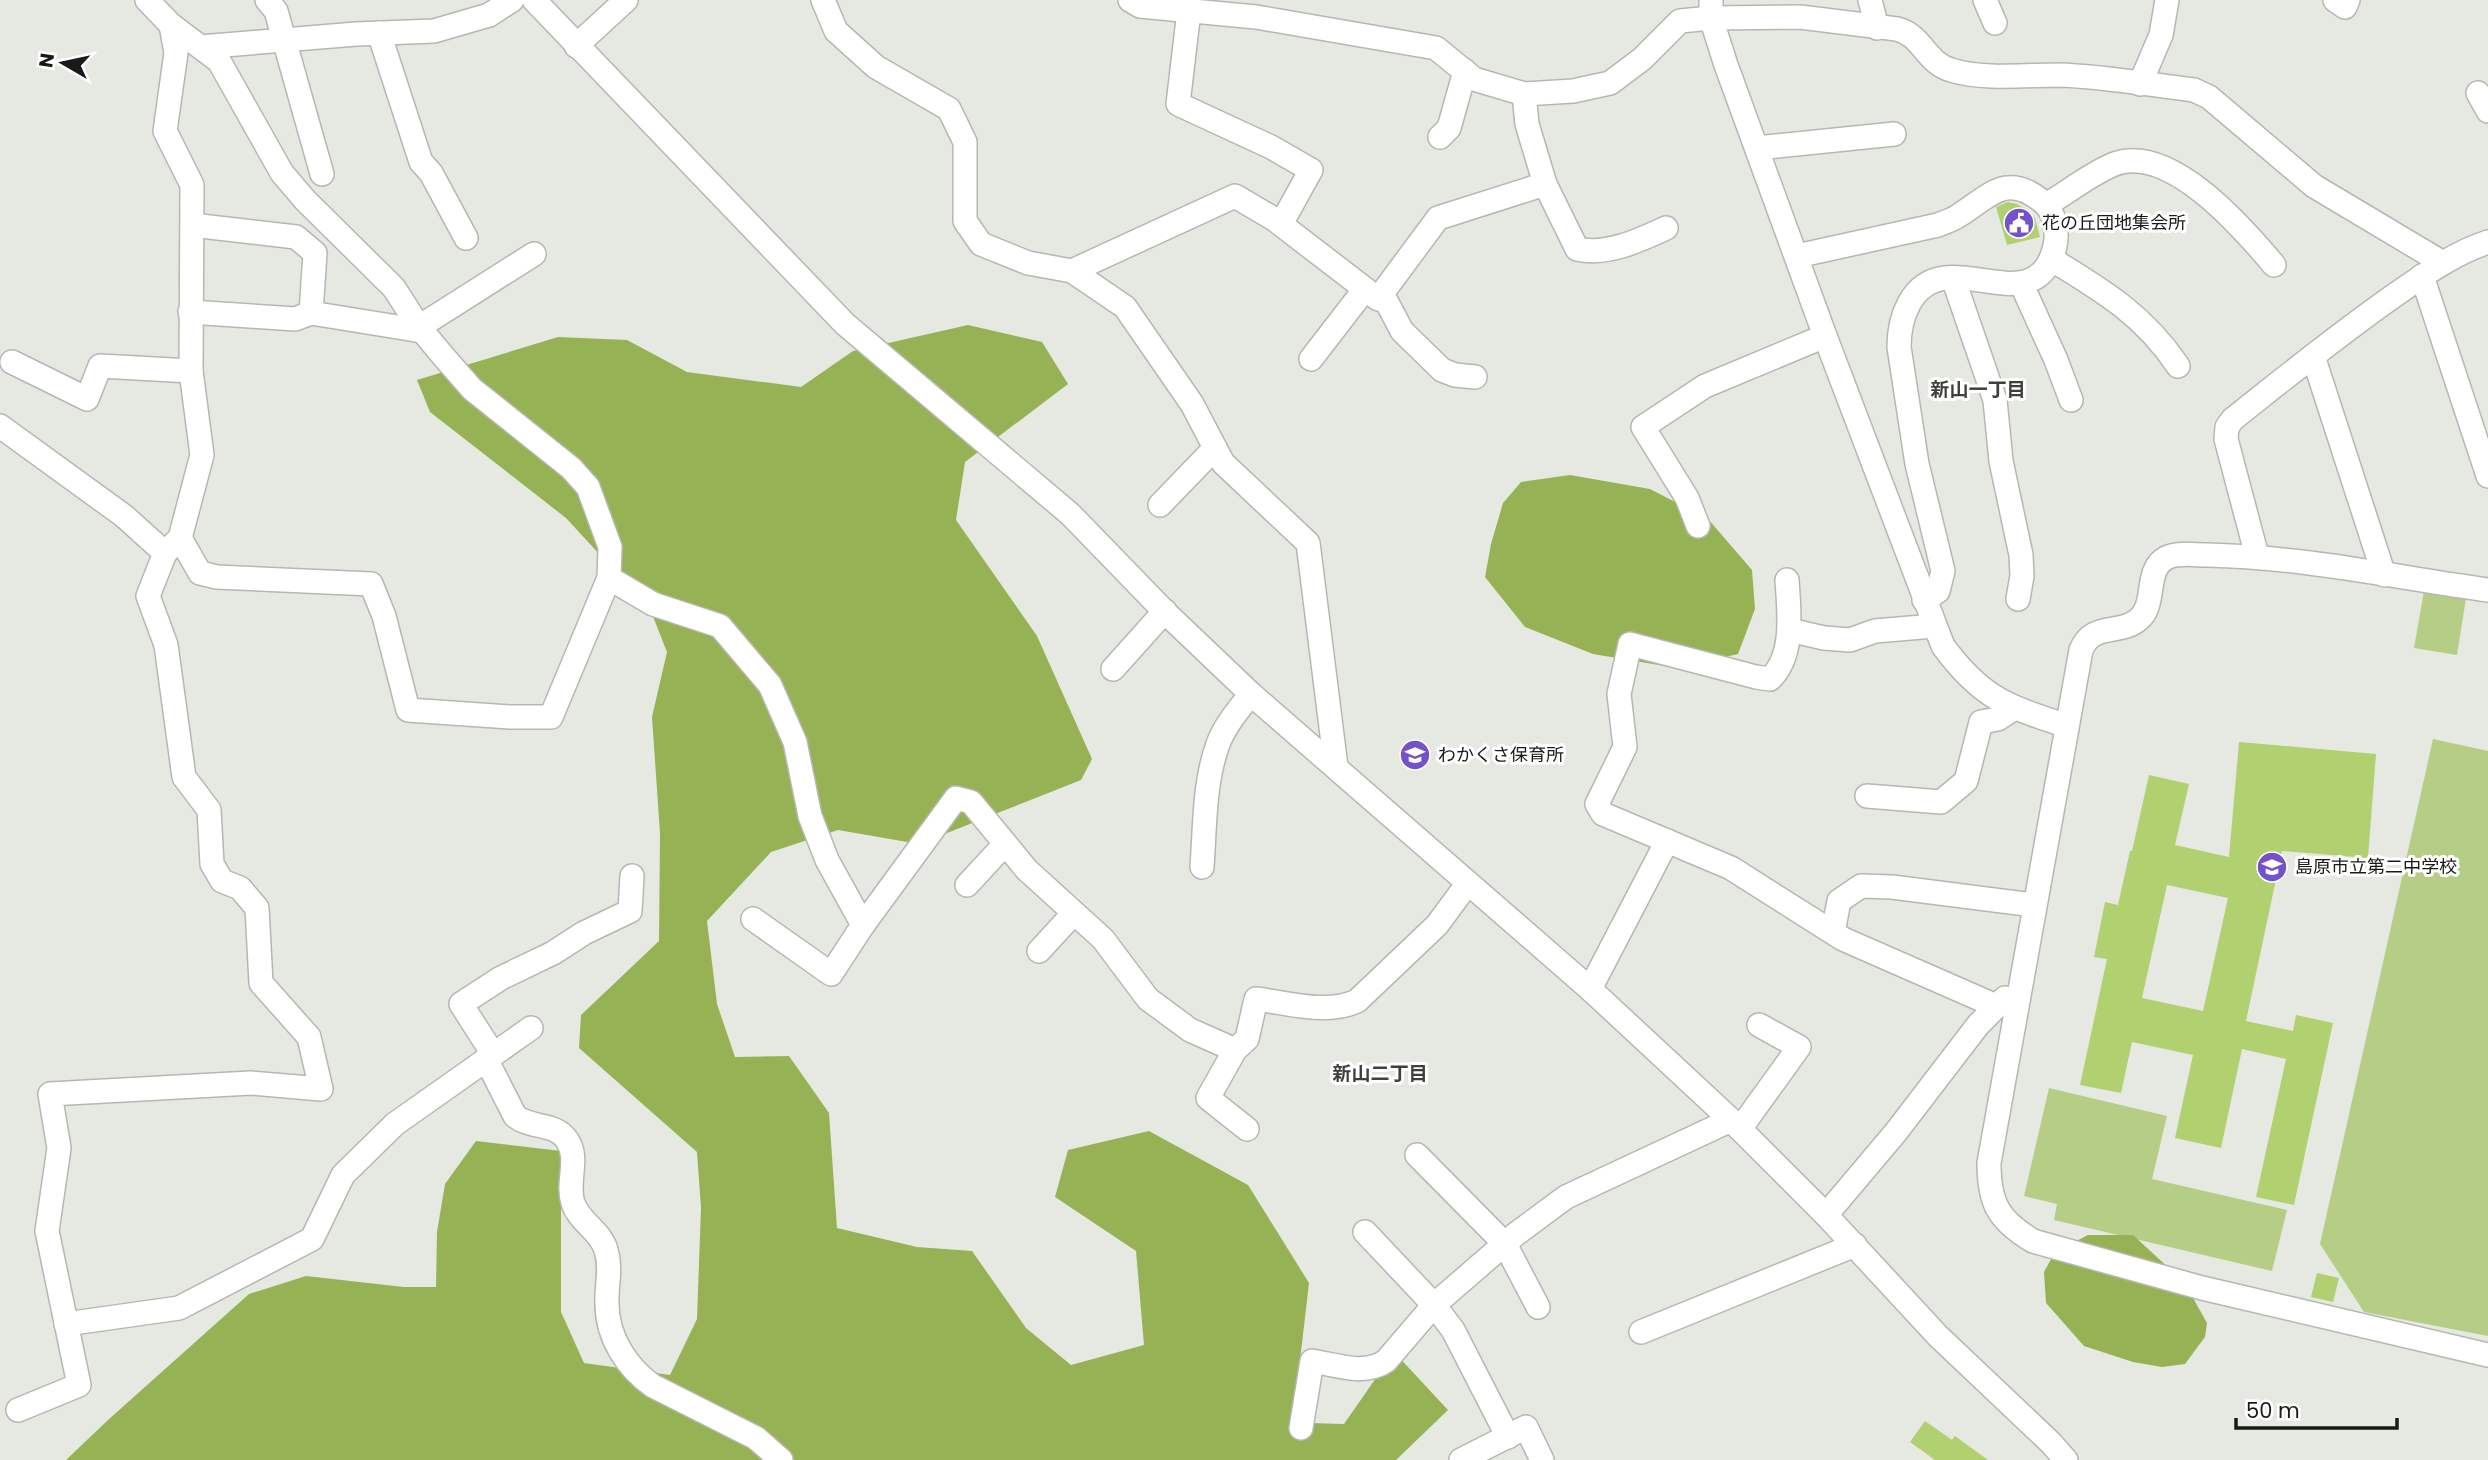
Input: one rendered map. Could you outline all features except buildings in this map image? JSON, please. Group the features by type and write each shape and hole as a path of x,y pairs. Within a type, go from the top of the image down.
{"street":[{"path":"0,426 124,516 173,545 200,573 218,577 371,584 384,616 408,710 551,717 609,578 610,547 588,487 570,468 472,388 420,329 394,288 305,200 282,173 219,61 171,25 147,0"},
{"path":"267,0 276,11 322,174"},
{"path":"201,47 434,31 489,15 512,0"},
{"path":"534,0 845,324 1070,514 1164,611 1251,694 1590,989 1735,1124 1855,1245 1938,1336 2057,1454"},
{"path":"576,46 626,0"},
{"path":"823,0 836,31 876,67 949,109 965,142 965,221 981,244 1028,262 1072,271 1125,307 1192,404 1223,463 1308,543 1336,767"},
{"path":"1130,0 1140,6 1189,11 1260,8 1436,48 1474,79 1524,94 1573,91 1610,83 1642,59 1679,22 1711,9 1907,31 1916,37 1929,57 1952,71 2013,77 2062,75 2194,90 2209,97 2314,186 2443,263"},
{"path":"1870,0 1877,28"},
{"path":"1986,0 1995,23"},
{"path":"2140,84 2161,35 2167,0"},
{"path":"2335,0 2345,7 2348,0"},
{"path":"1711,9 1757,148 1825,336 1942,646 1962,673 1986,693 2013,709 2067,726"},
{"path":"1189,11 1178,104 1271,147 1311,170 1281,225"},
{"path":"18,1409 79,1385 47,1231 58,1148 50,1094 251,1083 321,1089 309,1037 261,983 257,908 240,888 222,881 212,864 209,810 184,777 166,645 148,596 173,545 202,455 191,371 192,186 165,131 176,53 171,25"},
{"path":"379,33 421,162 431,173 466,238"},
{"path":"1440,137 1450,128 1465,71"},
{"path":"1524,94 1527,124 1545,184 1577,249 1587,252 1632,244 1666,228"},
{"path":"1757,148 1894,134"},
{"path":"2046,205 2113,165 2134,161 2158,165 2206,193 2240,224 2274,264"},
{"path":"1311,359 1438,218 1545,184"},
{"path":"1797,256 1938,225 1957,216 1990,192 2001,189 2026,191 2046,205 2056,231 2051,258 2033,279 2021,283 1996,284 1953,278 1934,281 1908,303 1899,330 1899,347 1917,464 1943,571 1938,591 1924,600"},
{"path":"1072,271 1235,196 1281,225 1373,291 1402,331 1441,370 1475,377"},
{"path":"192,225 296,237 315,253 311,313"},
{"path":"2258,556 2226,439 2227,427 2232,419 2422,276 2488,242"},
{"path":"190,312 295,319 311,313 420,329 534,254"},
{"path":"2051,258 2106,292 2136,315 2161,341 2178,366"},
{"path":"2422,276 2488,476"},
{"path":"1953,278 1995,400 2001,461 2021,555 2022,576 2018,599"},
{"path":"2021,283 2071,400"},
{"path":"1698,526 1687,498 1643,426 1705,386 1825,336"},
{"path":"2313,356 2384,575"},
{"path":"12,362 87,399 100,366 191,371"},
{"path":"1160,505 1215,448"},
{"path":"2488,590 2258,556 2181,555 2167,557 2159,564 2154,574 2149,602 2141,618 2133,624 2097,632 2084,641 1989,1163 1993,1203 2004,1220 2033,1241 2202,1289 2488,1355"},
{"path":"609,578 653,604 720,626 770,685 795,742 810,816 827,860 863,925"},
{"path":"1787,580 1790,630 1781,669 1770,679 1630,644 1619,694 1625,747 1597,804 1603,814 1731,868 1843,939 1996,1006"},
{"path":"1114,669 1164,611"},
{"path":"1790,630 1824,638 1850,640 1875,631 1934,626"},
{"path":"1202,867 1208,792 1219,743 1231,720 1251,694"},
{"path":"1867,796 1941,802 1966,781 1981,722 1998,719 2013,709"},
{"path":"753,919 831,974 863,925 956,798 971,802 1027,870 1103,939 1148,999 1190,1031 1235,1049"},
{"path":"1590,989 1667,841"},
{"path":"967,885 1005,844"},
{"path":"632,876 630,911 500,978 461,1004 490,1056 515,1116 523,1123 561,1132 572,1148 570,1193 573,1205 579,1216 601,1238 606,1250 610,1266 607,1305 610,1326 628,1363 637,1375 653,1386 756,1438 781,1460"},
{"path":"1247,1129 1208,1098 1235,1049 1247,1039 1256,999 1328,1009 1357,1001 1437,925 1468,883"},
{"path":"1833,932 1839,901 1861,886 1892,887 2034,905"},
{"path":"1039,951 1073,914"},
{"path":"1826,1215 1896,1132 1978,1025 2020,983"},
{"path":"1301,1428 1312,1361 1367,1370 1378,1367 1434,1305 1566,1198 1735,1124 1799,1047 1759,1024"},
{"path":"66,1324 179,1308 312,1239 342,1175 395,1124 531,1028"},
{"path":"1417,1155 1506,1244 1538,1307"},
{"path":"1365,1232 1434,1305 1453,1330 1508,1437"},
{"path":"1641,1332 1855,1245"},
{"path":"1461,1460 1525,1427 1542,1460"}],"green space":[{"path":"968,325 1042,342 1068,384 965,462 956,520 1037,636 1092,759 1081,780 919,844 838,830 771,852 707,921 717,1004 735,1057 789,1056 829,1113 837,1228 917,1247 972,1251 1026,1328 1071,1365 1144,1345 1136,1251 1055,1197 1068,1150 1149,1131 1248,1185 1309,1283 1296,1395 1309,1423 1344,1424 1394,1352 1448,1410 1396,1460 66,1460 249,1294 306,1276 404,1287 436,1287 437,1232 445,1184 476,1141 561,1151 561,1312 584,1363 670,1375 697,1319 701,1208 697,1152 579,1048 581,1015 659,941 660,833 652,717 667,652 650,609 566,518 430,412 417,380 558,337 627,340 687,372 801,387 853,351"},
{"path":"1570,475 1650,489 1708,519 1752,570 1755,609 1738,654 1677,668 1593,654 1525,627 1485,577 1503,503 1521,482"},
{"path":"2424,591 2466,598 2457,655 2414,648"},
{"path":"2433,739 2488,751 2488,1336 2364,1312 2320,1244"},
{"path":"2049,1088 2167,1116 2152,1179 2287,1210 2272,1271 2054,1220 2057,1204 2024,1196"},
{"path":"2088,1235 2133,1235 2184,1282 2207,1323 2205,1337 2185,1364 2162,1367 2133,1362 2084,1346 2046,1303 2044,1272 2055,1252"}],"place":[{"name":"花の丘団地集会所","path":"2019,223"},
{"name":"わかくさ保育所","path":"1415,755"},
{"name":"島原市立第二中学校","path":"2272,867"}],"district":[{"name":"新山一丁目","path":"1978,389"},
{"name":"新山二丁目","path":"1380,1073"}]}
